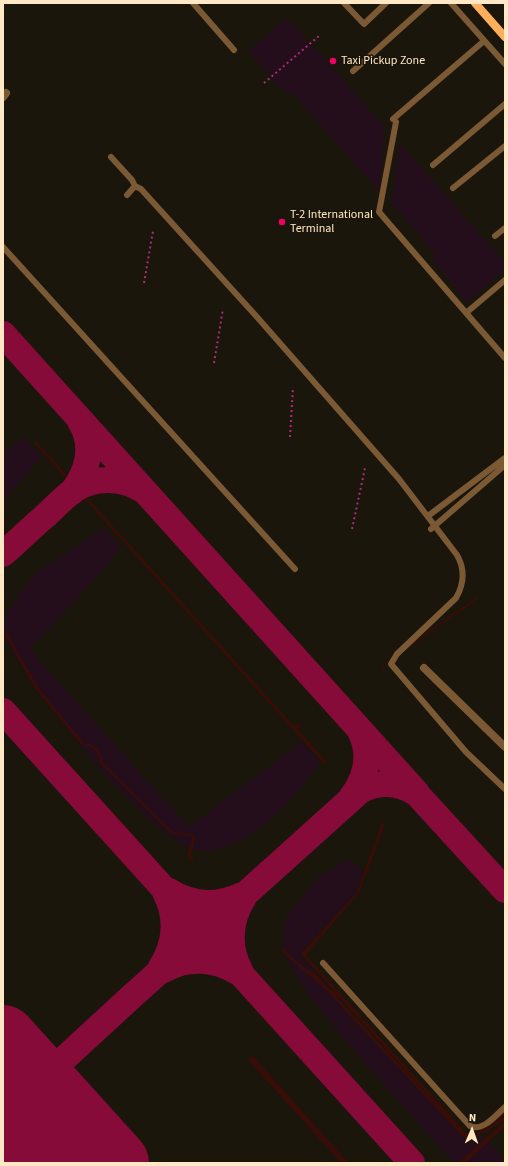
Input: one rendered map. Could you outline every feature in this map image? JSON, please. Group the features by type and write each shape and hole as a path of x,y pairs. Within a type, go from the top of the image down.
{"street":[{"path":"475,3 505,37"},
{"path":"424,668 505,747"}],"lane":[{"path":"193,3 234,50"},
{"path":"344,3 364,24 386,3"},
{"path":"353,71 429,3"},
{"path":"451,3 505,64"},
{"path":"484,41 394,120 379,212 505,358"},
{"path":"433,165 505,104"},
{"path":"453,188 505,146"},
{"path":"111,156 132,180 135,186 141,189 263,323 399,479 433,527 459,559 463,571 461,588 452,603 397,654 391,664 466,752 505,789"},
{"path":"127,195 135,186"},
{"path":"495,236 505,228"},
{"path":"3,247 295,569"},
{"path":"466,313 505,280"},
{"path":"428,516 505,458"},
{"path":"433,527 505,465"},
{"path":"323,963 470,1126 478,1128 484,1125 505,1107"}],"path":[{"path":"264,84 320,35"},
{"path":"144,284 153,230"},
{"path":"214,363 223,309"},
{"path":"290,437 293,387"},
{"path":"352,529 365,468"}],"shaded area":[{"path":"287,18 384,126 380,192 293,93 283,90 248,51"},
{"path":"399,143 505,263 502,272 467,303 433,260 434,252 392,204"},
{"path":"22,438 42,456 3,502 3,453"},
{"path":"36,441 294,726 299,723 301,726 297,729 327,762 325,765 34,443"},
{"path":"103,528 121,546 67,610 32,646 35,656 48,671 189,827 302,742 320,762 296,794 274,816 251,834 226,847 201,851 181,843 155,823 125,795 65,726 19,664 8,643 3,622 5,616 33,577 40,570 56,561"},
{"path":"477,597 478,599 384,665 383,670 381,668 383,664"},
{"path":"3,632 7,633 39,689 84,743 95,746 101,755 103,763 172,831 193,834 195,840 191,855 194,859 192,861 187,856 192,836 171,833 101,764 95,750 81,744 36,690"},
{"path":"382,822 385,824 359,893 306,955 471,1138 505,1110 505,1114 471,1142 340,998 328,992 281,951 283,949 329,989 335,992 301,954 357,892"},
{"path":"348,859 363,871 355,894 299,954 471,1146 483,1136 505,1160 505,1163 454,1163 339,1033 308,993 289,963 283,945 286,919 316,879"},
{"path":"253,1056 349,1163 341,1163 247,1059"},
{"path":"505,1121 505,1127 465,1163 458,1163"}],"waterway":[{"path":"312,972 322,984"},
{"path":"329,991 469,1141 472,1139"},
{"path":"483,1132 505,1118"}],"taxiway":[{"path":"3,334 417,793"},
{"path":"74,490 72,492 82,476 88,458 87,439 85,430 80,421"},
{"path":"3,554 66,496 82,485 100,480 109,480 127,483 144,491"},
{"path":"3,711 412,1163"},
{"path":"351,798 361,782 366,765 365,747 359,729"},
{"path":"53,1163 35,1141 30,1126 31,1103 40,1081 360,791 382,784 389,784 403,787 417,794 505,890"},
{"path":"169,891 187,900 205,903 224,901 242,895"},
{"path":"161,967 170,949 174,930 172,911 165,892"},
{"path":"240,970 233,952 232,933 233,923 239,905 244,897"},
{"path":"164,970 182,963 200,961 219,964 237,972"},
{"path":"3,1088 15,1088 26,1085 46,1074"}],"runway":[{"path":"3,1038 116,1163"},
{"path":"3,1112 49,1163"}],"place":[{"name":"Taxi Pickup Zone","path":"333,61"},
{"name":"T-2 International Terminal","path":"282,222"}]}
